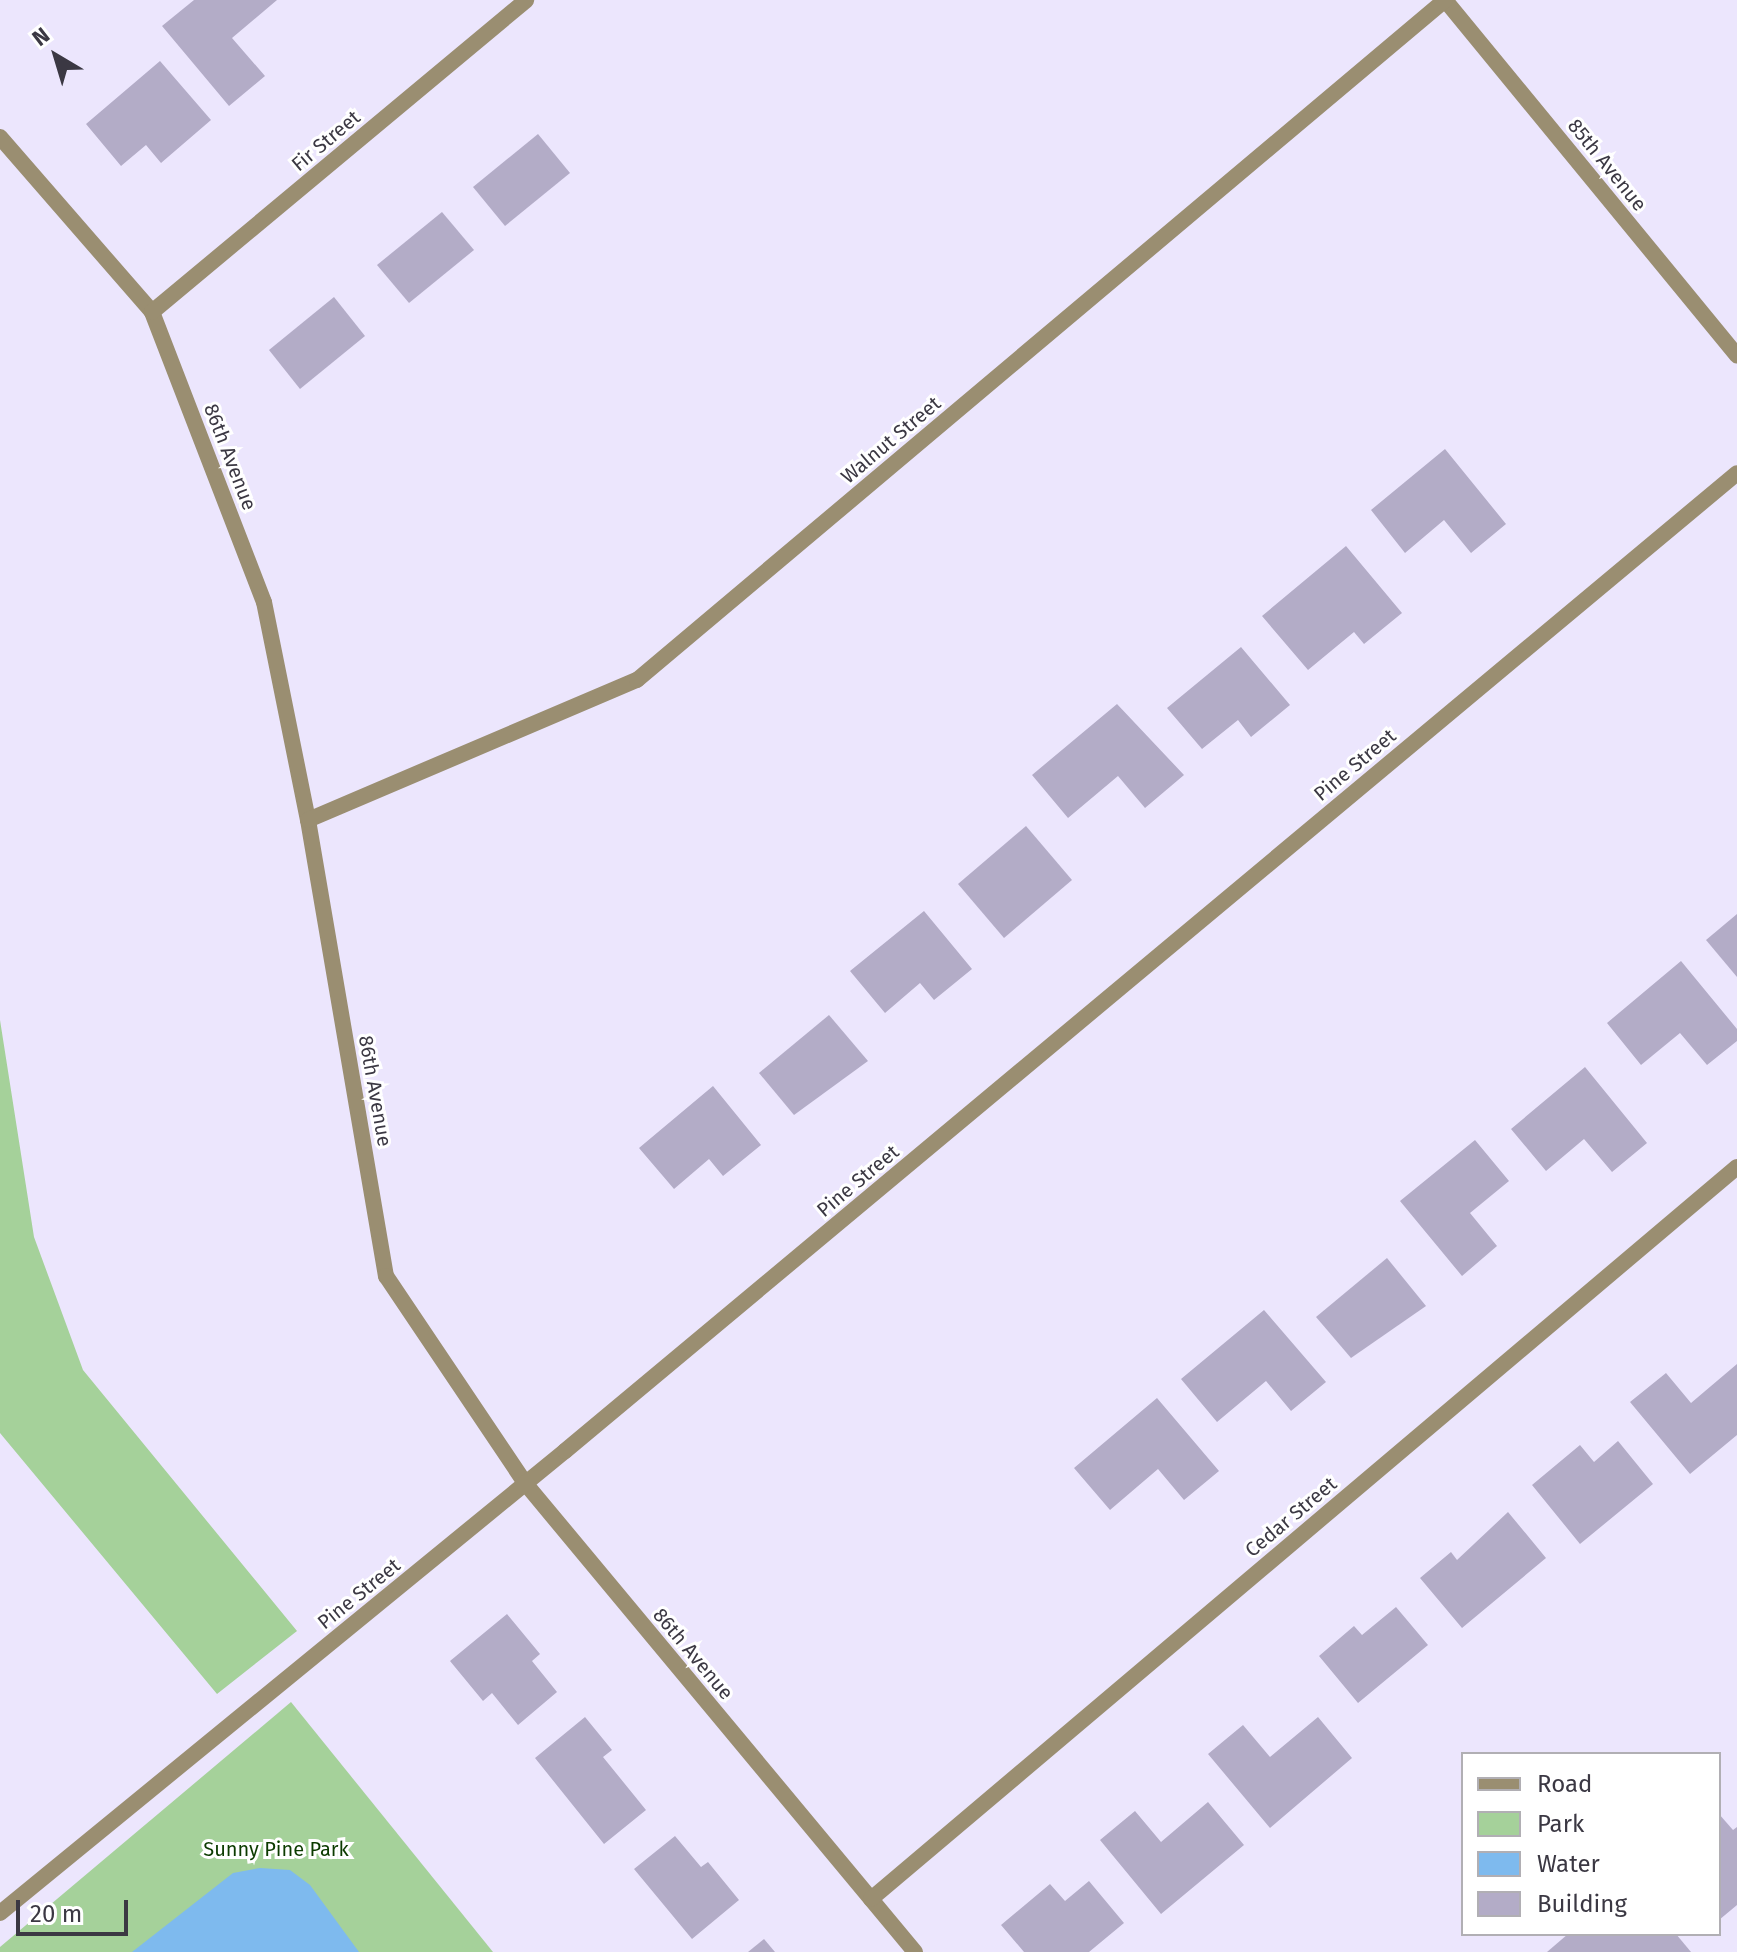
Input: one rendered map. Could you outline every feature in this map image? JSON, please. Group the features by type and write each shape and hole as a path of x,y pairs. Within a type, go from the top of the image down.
{"street":[{"name":"Fir Street","path":"152,312 526,0"},
{"name":"85th Avenue","path":"1445,0 1737,356"},
{"name":"Walnut Street","path":"308,820 637,680 1445,0"},
{"name":"86th Avenue","path":"0,137 152,312 264,602 308,820 386,1276 525,1483 915,1952"},
{"name":"Pine Street","path":"2,1909 525,1483 1737,473"},
{"name":"Cedar Street","path":"871,1899 1737,1167"}],"green space":[{"path":"0,1020 34,1237 83,1370 297,1631 217,1694 0,1433"},
{"name":"Sunny Pine Park","path":"291,1702 493,1952 0,1952 0,1947"}],"water":[{"path":"260,1868 290,1870 310,1885 359,1952 132,1952 233,1873"}],"building":[{"path":"194,0 277,0 232,38 265,76 229,106 162,26"},
{"path":"160,61 211,120 161,163 146,145 121,166 86,124"},
{"path":"538,134 570,173 505,226 473,187"},
{"path":"442,212 474,250 409,303 377,265"},
{"path":"334,297 365,336 300,389 269,350"},
{"path":"1445,449 1506,524 1471,553 1444,520 1405,553 1371,510"},
{"path":"1346,546 1402,613 1364,644 1354,632 1308,670 1262,616"},
{"path":"1241,647 1290,705 1251,737 1238,720 1202,749 1167,708"},
{"path":"1117,704 1184,775 1145,808 1118,776 1068,818 1032,775"},
{"path":"1026,826 1072,880 1004,938 958,884"},
{"path":"924,911 972,969 934,1000 920,983 885,1013 850,971"},
{"path":"1737,914 1737,977 1706,940"},
{"path":"1681,961 1737,1029 1737,1041 1707,1065 1680,1033 1641,1065 1607,1023"},
{"path":"829,1015 868,1061 794,1115 759,1073"},
{"path":"1585,1067 1647,1143 1612,1172 1584,1139 1546,1171 1511,1129"},
{"path":"713,1086 761,1145 723,1176 709,1159 674,1189 639,1148"},
{"path":"1475,1140 1509,1181 1470,1213 1497,1246 1462,1276 1400,1201"},
{"path":"1387,1258 1426,1306 1351,1358 1316,1317"},
{"path":"1264,1310 1326,1382 1291,1411 1266,1381 1217,1422 1181,1379"},
{"path":"1737,1364 1737,1435 1690,1474 1630,1402 1666,1373 1691,1403"},
{"path":"1157,1398 1219,1471 1184,1500 1158,1469 1110,1510 1074,1468"},
{"path":"1618,1441 1653,1484 1580,1544 1532,1485 1580,1445 1594,1462"},
{"path":"1508,1512 1546,1558 1462,1628 1420,1578 1451,1552 1457,1560"},
{"path":"1396,1607 1428,1645 1358,1703 1319,1656 1354,1626 1362,1635"},
{"path":"507,1614 540,1654 532,1661 557,1692 518,1725 492,1693 483,1701 450,1661"},
{"path":"585,1717 612,1750 603,1757 646,1810 604,1844 535,1758"},
{"path":"1318,1717 1352,1758 1270,1828 1208,1754 1243,1725 1270,1757"},
{"path":"1208,1802 1244,1845 1161,1914 1100,1840 1135,1811 1161,1842"},
{"path":"1721,1816 1733,1830 1737,1827 1737,1905 1721,1918"},
{"path":"675,1836 701,1867 708,1862 739,1900 692,1939 634,1869"},
{"path":"1089,1881 1124,1923 1089,1952 1024,1952 1001,1925 1050,1884 1065,1901"},
{"path":"1566,1936 1678,1936 1691,1952 1547,1952"},
{"path":"764,1939 775,1952 748,1952"}]}
